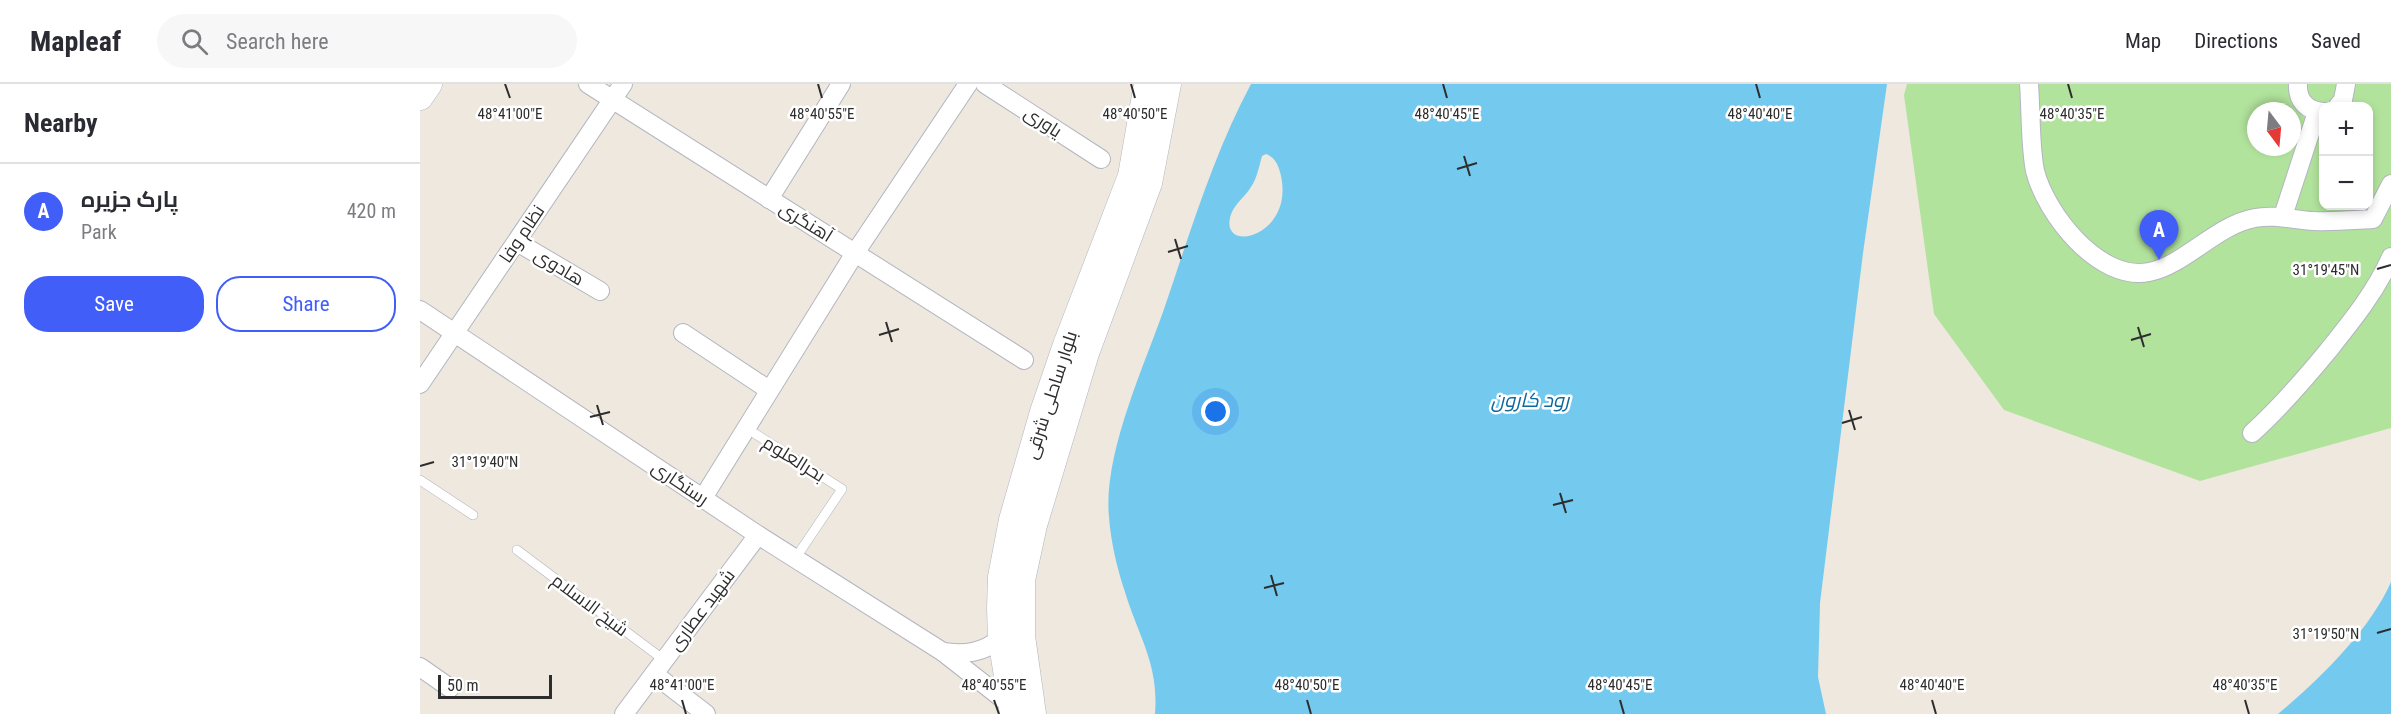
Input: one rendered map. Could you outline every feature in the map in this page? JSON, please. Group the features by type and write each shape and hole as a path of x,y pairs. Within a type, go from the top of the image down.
{"main road":[{"path":"420,97 429,84"},
{"name":"بلوار ساحلی شرقی","path":"1019,711 1022,580 1032,536 1086,353 1149,183 1143,164 1147,84"},
{"name":"بلوار ساحلی شرقی","path":"1019,711 1001,638 1001,577 1015,509 1043,412 1066,345 1131,176 1143,164 1168,84"}],"street":[{"name":"آهنگری","path":"588,84 1024,360"},
{"name":"نظام وفا","path":"420,384 623,84"},
{"path":"769,199 841,84"},
{"path":"703,498 855,253 968,84"},
{"name":"یاوری","path":"986,84 1101,159"},
{"path":"2029,84 2035,169 2042,190 2059,218 2081,246 2102,262 2123,272 2150,272 2175,261 2216,234 2253,218 2283,216 2314,221 2382,218 2391,184"},
{"path":"2298,84 2299,96 2303,103 2319,111"},
{"path":"2340,102 2346,93 2346,84"},
{"path":"2283,216 2319,115"},
{"name":"هادوی","path":"517,242 600,291"},
{"path":"2252,433 2292,395 2362,310 2381,280 2391,258"},
{"name":"رستگاری","path":"420,310 758,535 943,652 1019,711"},
{"path":"683,333 770,390"},
{"name":"شهید عطاری","path":"624,714 758,535"},
{"path":"943,652 961,654 978,651 1001,638"},
{"path":"420,667 450,688"},
{"path":"659,667 706,714"}],"lane":[{"name":"بحرالعلوم","path":"746,428 842,489 795,559"},
{"path":"420,480 473,515"},
{"name":"شیخ الاسلام","path":"517,550 659,667"}],"green space":[{"path":"1907,84 2391,84 2391,428 2200,481 2004,410 1934,314 1904,95"}],"water":[{"name":"رود کارون","path":"1251,84 1887,84 1863,253 1820,603 1818,677 1826,714 1155,714 1154,680 1151,666 1122,583 1113,546 1109,517 1112,468 1135,387 1202,196 1237,111","holes":["1266,154 1276,163 1281,176 1282,197 1277,213 1268,225 1257,233 1246,236 1236,235 1230,229 1231,214 1253,184 1262,156"]},
{"path":"2391,582 2391,714 2278,714 2310,686 2357,636 2382,600"}],"place":[{"name":"پارک جزیره","path":"2159,260"}]}
